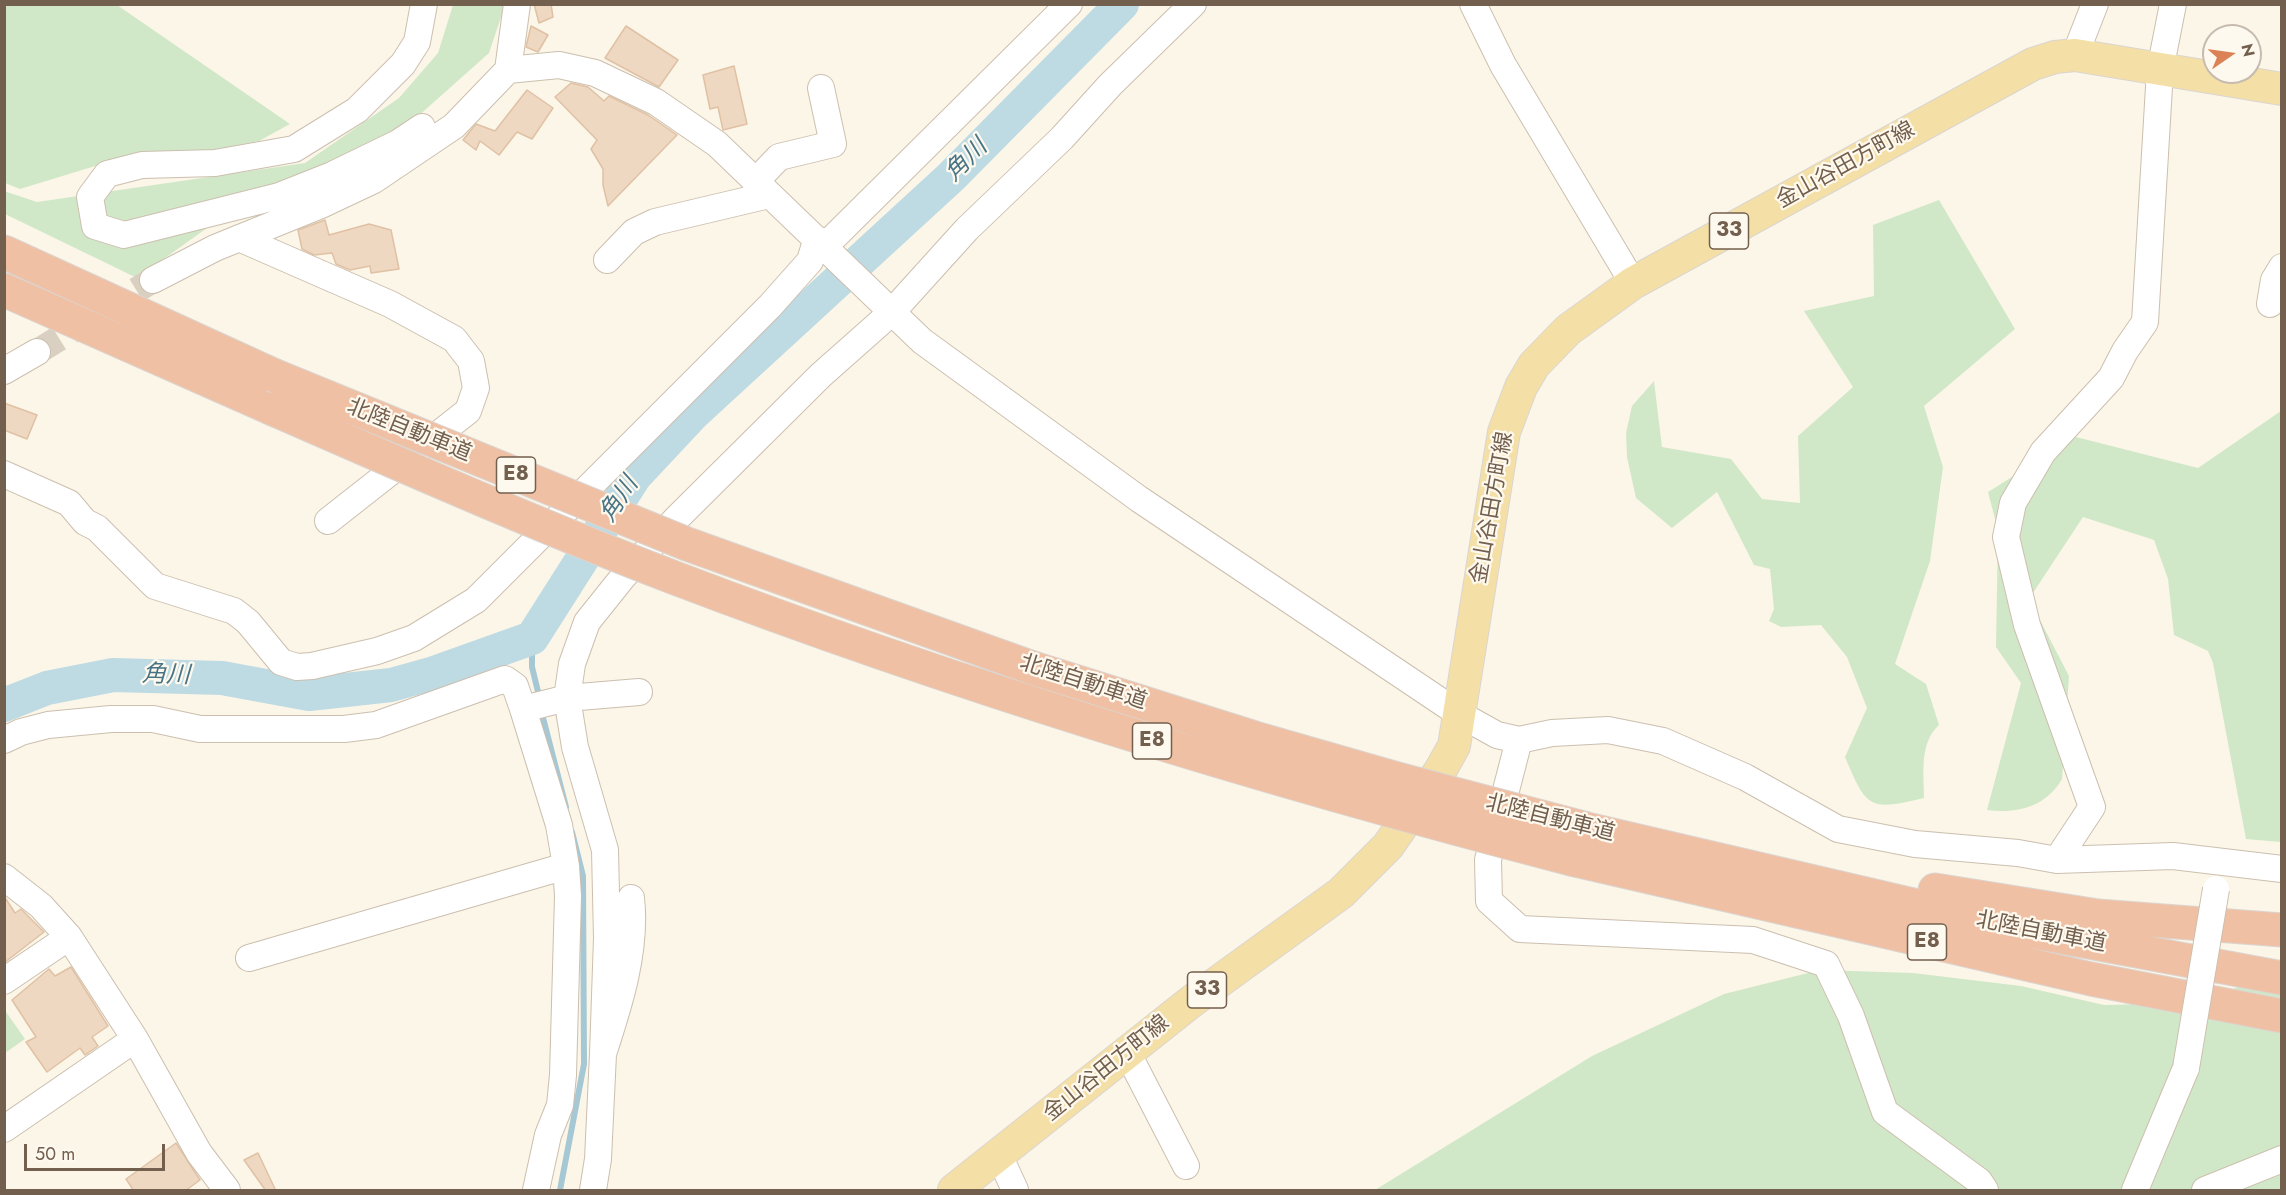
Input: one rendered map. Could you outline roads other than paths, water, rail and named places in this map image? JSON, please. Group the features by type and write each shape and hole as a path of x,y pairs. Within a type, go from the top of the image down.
{"highway":[{"name":"北陸自動車道","path":"4,252 273,375 687,544 1033,668 1255,738 1587,829 2008,927 2282,978"},
{"name":"北陸自動車道","path":"4,290 531,521 674,577 1019,700 1390,812 1575,860 2091,980 2282,1016"},
{"path":"1640,842 2098,916 2282,930"}],"main road":[{"name":"金山谷田方町線","path":"954,1191 1192,1001 1341,893 1370,867 1388,846 1440,771 1454,746 1461,715 1504,432 1521,387 1534,365 1568,330 1633,284 2033,63 2075,55 2282,88"}],"street":[{"path":"424,4 417,42 408,57 357,110 294,149 215,164 142,165 107,174 90,197 95,226 124,235 279,196 332,175 398,143 500,78 559,65 595,73 656,102 717,144 922,341 1139,499 1461,715 1497,735 1520,740 1552,733 1608,730 1663,741 1745,777 1838,829 1915,844 2018,853 2057,860 2173,856 2282,869"},
{"path":"153,280 239,238 321,205 374,180 454,126 500,78 517,4"},
{"path":"818,243 830,241 1069,4"},
{"path":"592,1191 598,1159 603,1054 607,938 604,850 575,747 567,698 572,664 587,622 623,577 676,519 889,311 968,229 1062,138 1110,85 1193,4"},
{"path":"1473,4 1503,65 1633,284"},
{"path":"2075,55 2095,4"},
{"path":"2057,860 2092,807 2027,625 2006,537 2013,503 2043,452 2111,378 2125,351 2145,322 2160,70 2173,4"},
{"path":"607,260 634,232 655,222 762,188 779,157 834,144 821,88"},
{"path":"239,238 390,304 454,339 471,361 476,388 468,411 328,521"},
{"path":"4,474 69,503 85,522 97,528 155,586 234,611 248,622 281,662 297,667 312,666 377,651 414,638 476,600 770,306 810,261 818,243"},
{"path":"2270,304 2274,279 2282,267"},
{"path":"4,371 37,352"},
{"path":"4,740 21,732 48,725 111,719 153,719 200,729 344,729 376,724 505,679 515,686 559,825 566,866 568,944 563,1075 560,1105 548,1135 536,1191"},
{"path":"523,709 567,698 639,692"},
{"path":"1520,740 1488,860 1489,901 1520,929 1753,940 1826,964 1851,1016 1885,1112 1979,1181 1985,1191"},
{"path":"2134,1191 2186,1068 2221,862"},
{"path":"249,958 566,866"},
{"path":"4,877 41,906 69,937 135,1039 199,1153 227,1191"},
{"path":"603,1054 627,967 633,918 632,898"},
{"path":"4,981 69,937"},
{"path":"4,1130 135,1039"},
{"path":"1128,1052 1186,1166"},
{"path":"999,1155 1015,1191"},
{"path":"2205,1191 2282,1159"}],"waterway":[{"name":"角川","path":"4,705 47,688 113,675 222,678 309,694 391,685 434,673 532,638 635,476 694,413 951,177 1122,4"},
{"path":"532,638 532,667 540,700"},
{"path":"541,710 566,807"},
{"path":"560,1190 584,1064 583,876 572,832"}],"tunnel":[{"path":"37,352 153,280"}]}
